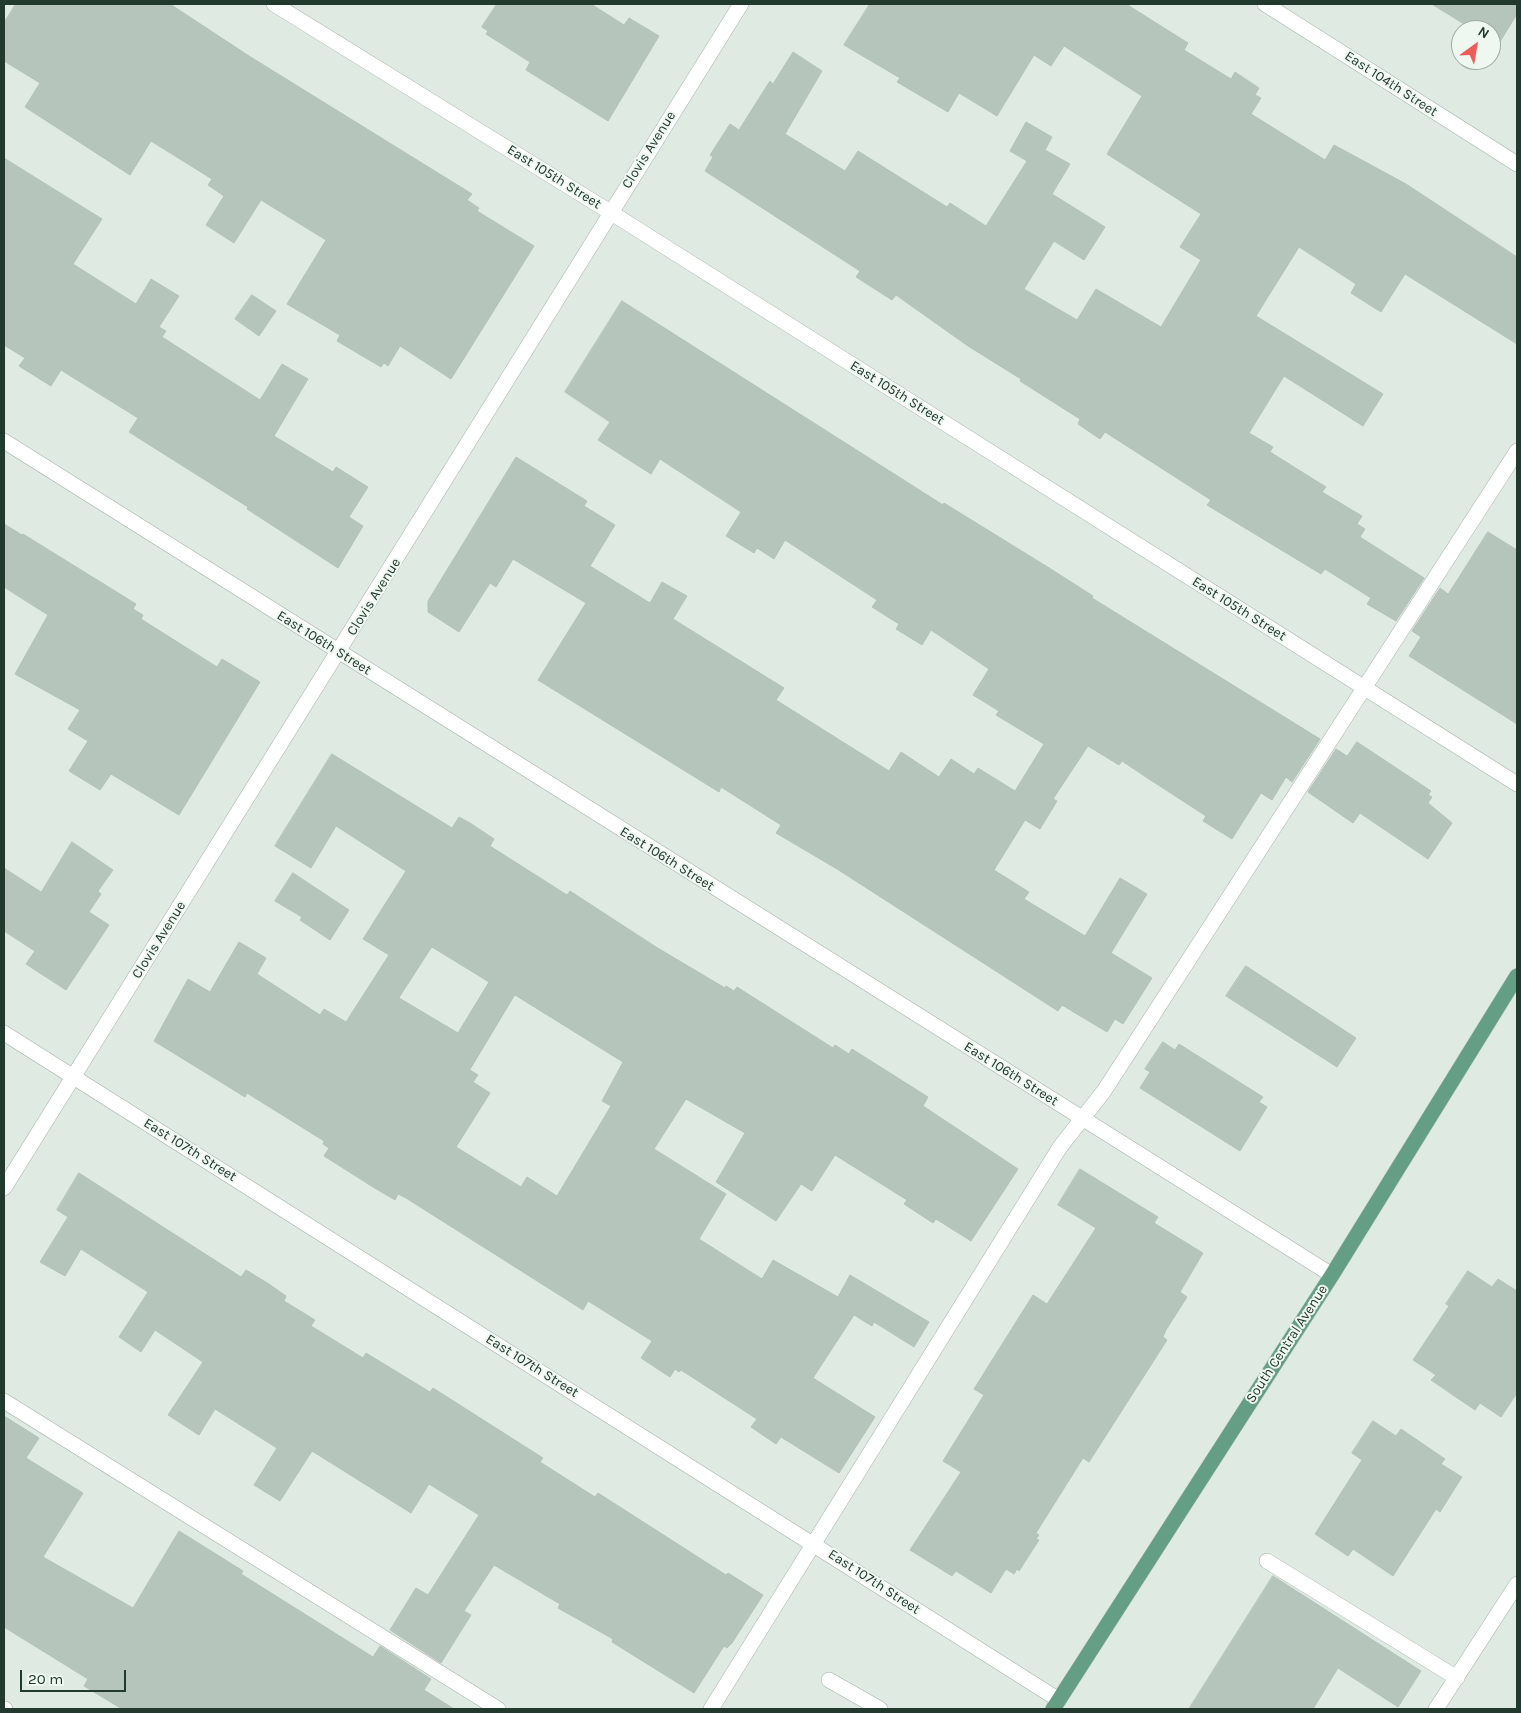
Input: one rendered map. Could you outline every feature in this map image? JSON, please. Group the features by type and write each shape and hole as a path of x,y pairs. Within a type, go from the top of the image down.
{"main road":[{"name":"South Central Avenue","path":"1056,1705 1332,1275 1517,976"}],"street":[{"name":"East 105th Street","path":"274,4 610,212 1517,784"},
{"name":"Clovis Avenue","path":"4,1188 339,653 610,212 741,4"},
{"name":"East 104th Street","path":"1265,4 1517,164"},
{"name":"East 106th Street","path":"4,441 1332,1275"},
{"path":"711,1709 1060,1147 1110,1082 1517,451"},
{"name":"East 107th Street","path":"4,1033 813,1543 1056,1705"},
{"path":"4,1401 498,1709"},
{"path":"1267,1560 1457,1678"},
{"path":"1436,1709 1517,1584"},
{"path":"829,1680 880,1709"}],"building":[{"path":"16,4 170,4 249,56 472,194 467,200 479,208 477,211 534,246 451,379 400,346 388,366 384,363 381,367 337,341 340,335 287,304 326,240 261,200 234,243 206,225 224,196 208,185 212,179 151,141 130,175 25,107 40,83 4,61 4,23"},
{"path":"497,4 591,4 624,25 629,18 659,36 608,121 526,70 530,62 486,34 488,31 482,27"},
{"path":"870,4 1126,4 1188,43 1184,50 1231,79 1235,72 1259,88 1255,95 1261,98 1251,114 1325,160 1334,145 1406,184 1517,257 1517,344 1405,274 1381,312 1351,293 1356,284 1299,247 1256,316 1383,394 1363,426 1284,376 1249,433 1273,447 1270,452 1326,487 1322,492 1362,516 1357,524 1365,529 1360,537 1424,578 1396,621 1367,604 1371,598 1325,569 1321,574 1207,505 1211,500 1105,432 1100,439 1078,424 1080,419 968,346 896,295 892,300 856,277 860,271 705,171 713,157 710,155 730,124 739,130 770,81 773,84 793,52 822,71 785,134 845,171 858,151 947,207 950,203 986,226 1027,161 1010,151 1026,122 1052,137 1045,150 1070,164 1052,194 1105,227 1084,260 1054,241 1024,289 1077,320 1096,289 1161,327 1201,260 1180,247 1201,214 1107,154 1142,96 1064,46 1051,66 1034,55 997,116 959,93 948,112 897,82 900,78 844,45"},
{"path":"1432,4 1517,4 1517,14 1501,40 1501,20 1458,20"},
{"path":"4,158 102,219 73,264 136,304 151,279 179,296 159,327 166,331 162,337 260,400 282,364 308,379 274,436 333,472 336,467 368,487 349,517 363,526 338,568 247,509 248,507 129,432 138,418 61,370 51,386 19,366 25,358 4,345"},
{"path":"252,295 276,311 259,336 235,319"},
{"path":"622,301 943,505 944,503 1054,571 1093,596 1092,598 1320,739 1292,782 1286,777 1272,800 1261,793 1232,839 1203,821 1206,816 1122,761 1119,765 1088,746 1053,799 1057,801 1040,829 1025,820 994,870 1029,892 1024,899 1085,936 1120,878 1147,894 1111,953 1152,978 1123,1024 1115,1019 1107,1032 1062,1005 1058,1011 837,869 776,833 781,825 721,787 719,792 538,680 586,603 513,559 496,587 490,583 459,632 428,612 428,601 516,457 587,501 584,506 615,525 590,566 650,603 662,582 687,596 673,619 784,688 776,700 889,771 901,752 939,777 951,759 974,774 978,768 1015,791 1044,744 996,715 999,711 973,695 989,669 931,630 922,645 896,629 899,624 872,607 877,600 785,540 774,559 757,548 754,553 726,536 741,512 660,459 651,474 598,440 610,422 565,392"},
{"path":"4,524 136,604 133,609 143,615 141,619 217,667 222,659 260,682 179,815 111,774 100,790 69,771 88,741 68,729 80,710 15,674 48,615 4,587"},
{"path":"1488,532 1517,550 1517,724 1409,656 1421,637 1412,631 1440,588 1448,594"},
{"path":"1357,742 1431,791 1428,795 1432,797 1428,803 1452,823 1428,859 1360,813 1353,823 1308,792 1336,749 1347,756"},
{"path":"332,754 452,828 459,817 470,823 494,839 490,846 567,895 570,891 656,947 725,988 726,986 734,991 737,987 833,1048 835,1045 849,1054 852,1049 928,1097 923,1106 1018,1169 971,1241 936,1219 933,1223 904,1204 907,1200 835,1155 812,1191 801,1184 776,1221 716,1182 745,1133 686,1099 654,1149 726,1194 699,1239 762,1279 773,1260 838,1297 850,1275 929,1322 914,1347 874,1322 872,1326 854,1315 813,1378 875,1417 839,1473 781,1437 776,1444 751,1427 757,1419 681,1370 679,1372 675,1369 670,1377 641,1358 652,1341 588,1301 583,1310 406,1198 398,1194 395,1200 373,1187 324,1156 329,1148 323,1144 324,1141 247,1093 245,1097 154,1041 188,979 210,992 239,942 266,958 257,974 320,1015 324,1009 346,1022 389,955 363,939 406,871 336,826 311,868 275,846","holes":["432,947 489,982 458,1033 399,998","515,995 623,1062 602,1101 611,1106 557,1196 527,1177 521,1187 456,1147 490,1093 473,1082 478,1075 470,1070"]},
{"path":"72,842 113,870 98,891 101,894 89,912 109,925 66,990 26,964 35,951 4,931 4,868 41,892"},
{"path":"293,873 349,910 330,940 300,920 302,917 275,901"},
{"path":"1246,966 1356,1038 1337,1067 1226,996"},
{"path":"1163,1042 1175,1050 1179,1044 1263,1097 1259,1102 1267,1107 1240,1151 1140,1088 1150,1072 1145,1069"},
{"path":"1080,1169 1158,1217 1154,1223 1203,1253 1180,1292 1187,1297 1166,1330 1163,1337 1167,1340 1089,1462 1083,1458 1036,1533 1039,1535 1036,1539 1039,1540 1019,1571 1017,1569 1014,1574 1006,1569 991,1593 956,1571 952,1576 910,1550 961,1472 943,1461 984,1395 974,1389 1033,1295 1047,1304 1096,1228 1058,1205"},
{"path":"79,1173 241,1277 246,1270 269,1284 286,1296 284,1301 315,1320 311,1326 363,1358 366,1353 430,1392 433,1388 543,1458 540,1462 595,1497 598,1493 726,1575 728,1573 763,1595 732,1643 727,1648 724,1646 694,1693 612,1642 613,1639 558,1608 560,1604 494,1565 464,1611 471,1615 441,1663 390,1630 416,1588 428,1595 479,1515 429,1484 411,1513 312,1451 280,1501 254,1485 277,1448 215,1409 199,1435 168,1415 203,1362 155,1330 141,1352 119,1337 148,1292 81,1249 65,1276 40,1262 68,1217 57,1210"},
{"path":"1468,1271 1492,1287 1498,1279 1517,1291 1517,1393 1501,1417 1480,1403 1475,1410 1431,1380 1436,1375 1413,1360 1449,1306 1446,1304"},
{"path":"4,1416 39,1438 26,1458 83,1493 43,1557 133,1608 179,1531 243,1571 241,1574 373,1657 380,1646 431,1679 424,1690 454,1709 122,1709 84,1686 88,1679 4,1627"},
{"path":"1373,1421 1396,1436 1401,1429 1445,1459 1441,1464 1462,1477 1440,1512 1436,1509 1393,1576 1353,1549 1348,1556 1315,1534 1362,1460 1352,1453"},
{"path":"1273,1576 1421,1671 1398,1707 1338,1668 1313,1709 1189,1709"}]}
